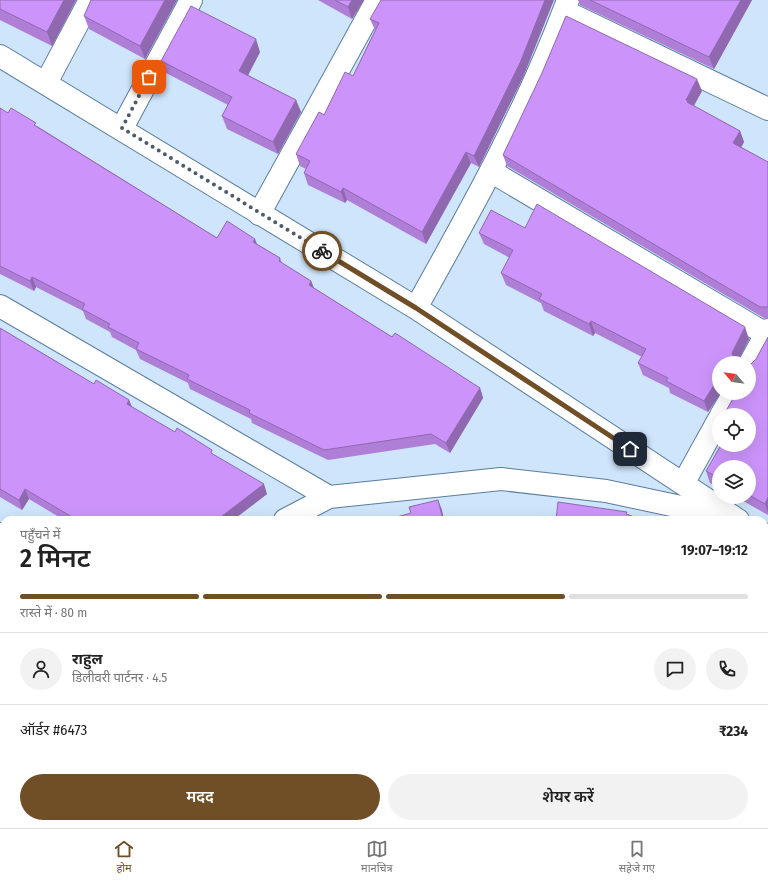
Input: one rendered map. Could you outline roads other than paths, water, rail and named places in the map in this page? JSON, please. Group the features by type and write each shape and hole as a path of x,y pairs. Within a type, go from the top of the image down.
{"street":[{"path":"46,83 90,0"},
{"path":"122,128 191,0"},
{"path":"259,214 377,0"},
{"path":"416,308 492,172 532,88 566,6 768,109"},
{"path":"0,56 122,128 259,214 416,308 731,516"},
{"path":"492,172 767,332 754,356"},
{"path":"0,306 329,497"},
{"path":"683,484 712,432"},
{"path":"293,516 329,497 501,479 606,491 719,516"}]}
